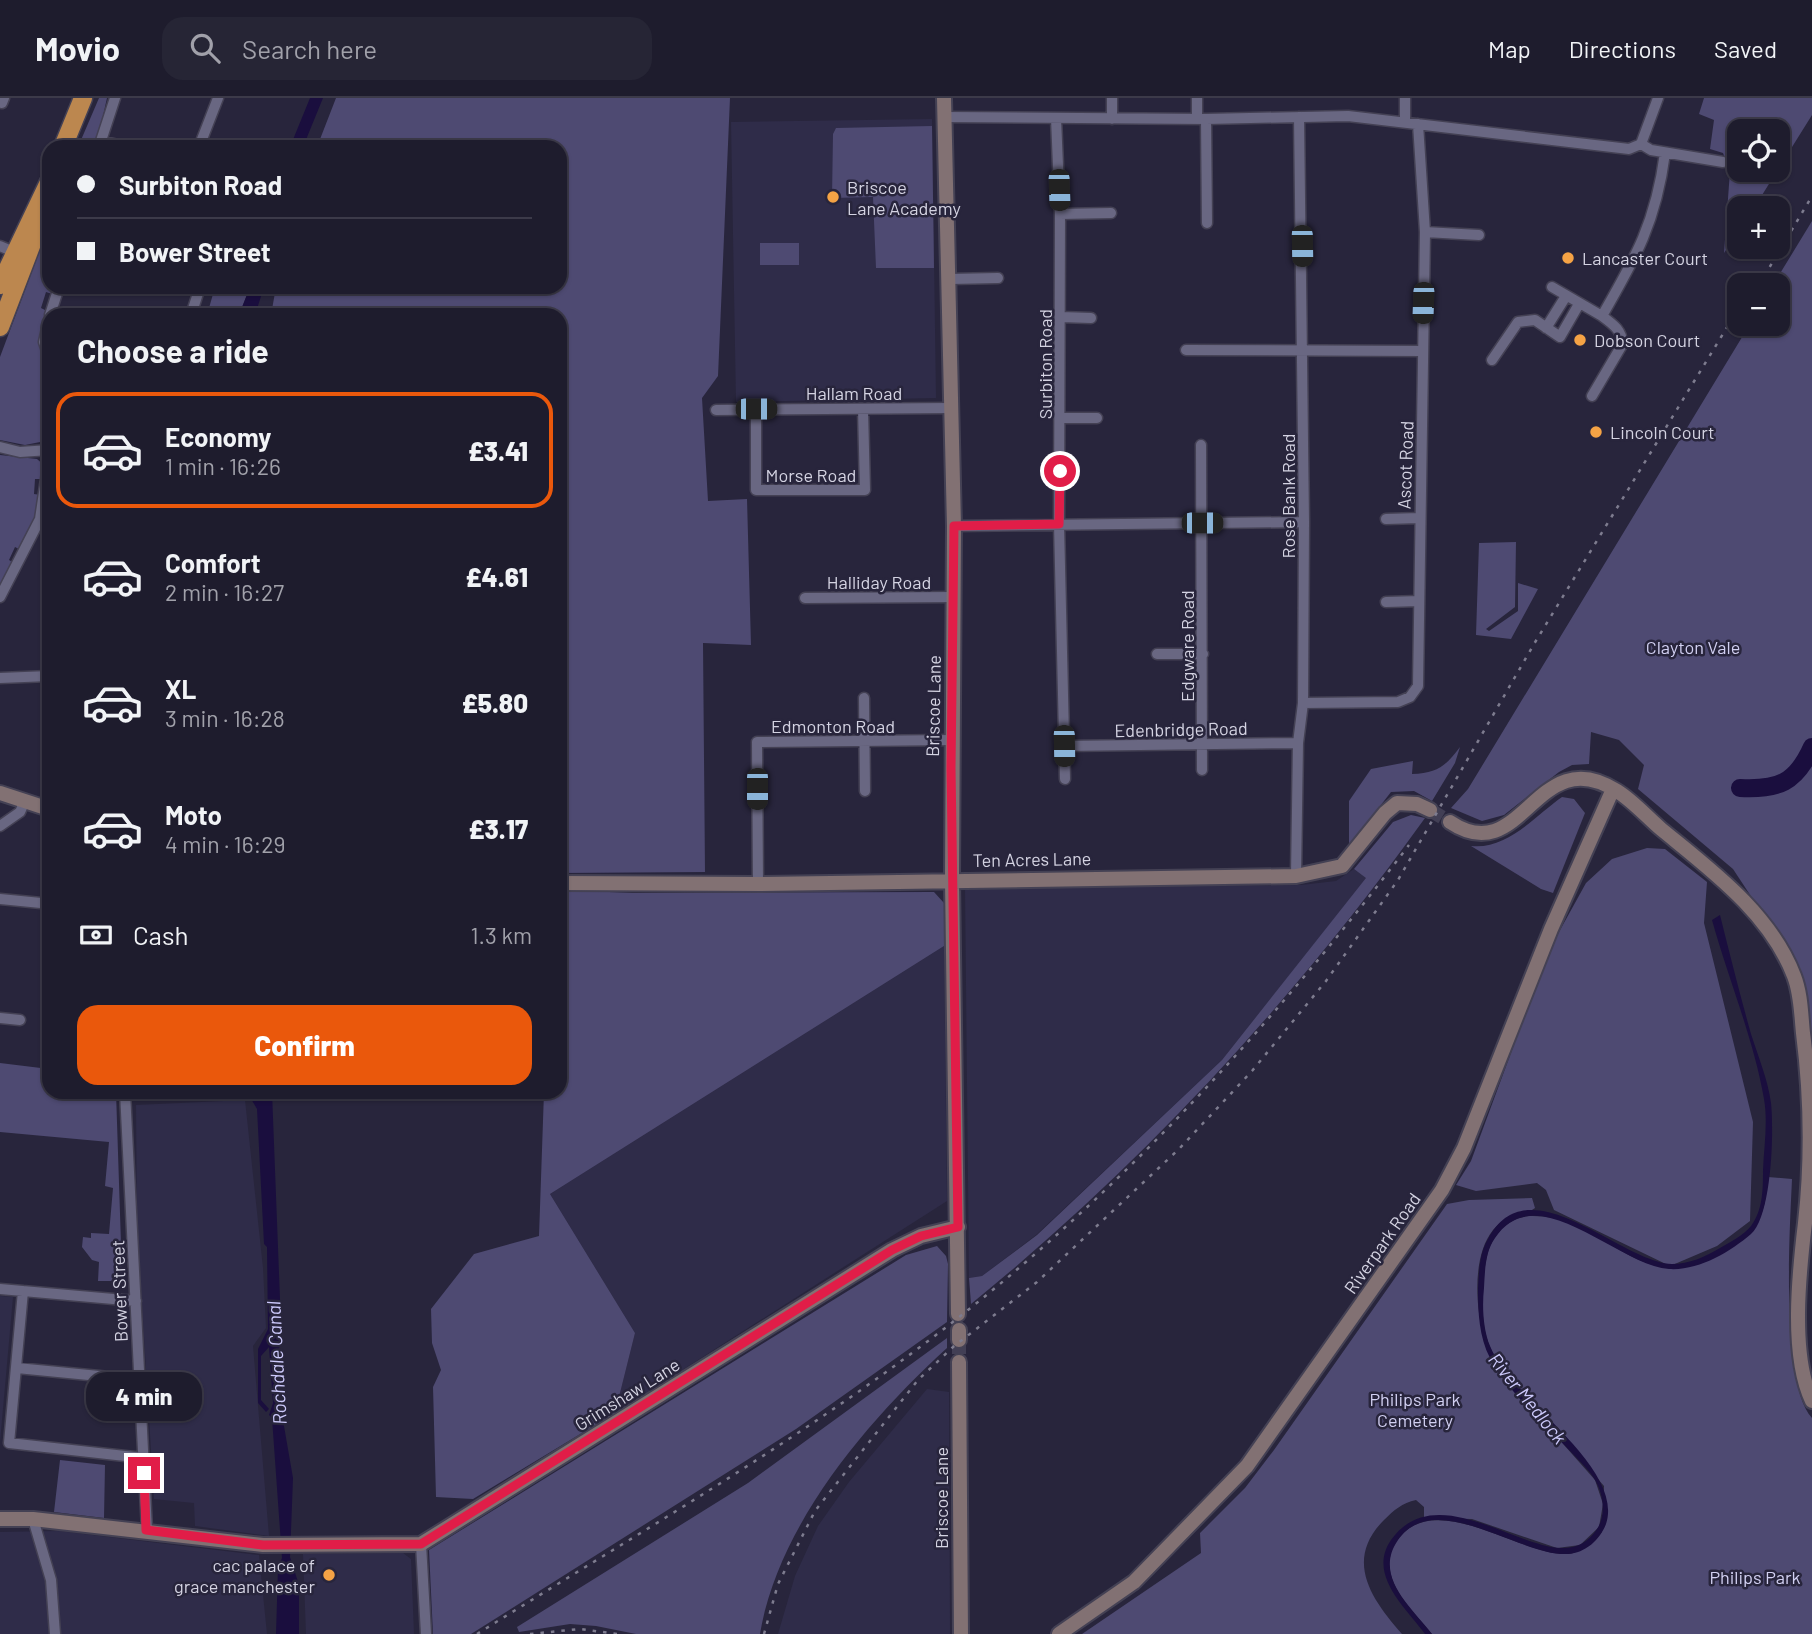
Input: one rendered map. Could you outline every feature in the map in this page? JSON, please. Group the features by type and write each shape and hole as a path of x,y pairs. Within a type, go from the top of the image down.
{"highway":[{"path":"65,140 79,100"},
{"path":"0,285 14,252 37,233 38,207 42,198"},
{"path":"0,327 14,252"}],"street":[{"path":"101,140 115,98"},
{"path":"202,140 218,98"},
{"name":"Briscoe Lane","path":"944,98 954,526 951,740 958,1314"},
{"path":"1112,98 1112,119"},
{"path":"1197,98 1201,119 1207,223"},
{"path":"1405,98 1405,122"},
{"path":"944,117 1201,119 1348,116 1629,149 1641,144 1658,98"},
{"name":"Rose Bank Road","path":"1296,876 1298,743 1303,703 1304,522 1300,117"},
{"name":"Surbiton Road","path":"1056,118 1060,215 1059,524 1065,779"},
{"name":"Ascot Road","path":"1303,703 1398,702 1410,697 1418,685 1425,232 1418,124"},
{"path":"1641,144 1651,150 1723,162"},
{"path":"1602,316 1642,248 1658,204 1665,153"},
{"path":"1060,215 1111,213"},
{"path":"1425,232 1479,235"},
{"path":"950,279 998,278"},
{"path":"1552,287 1602,316 1616,327 1623,337 1622,345 1592,396"},
{"path":"1546,328 1566,296"},
{"path":"1492,360 1518,322 1535,320 1560,337 1579,304"},
{"path":"1061,317 1091,318"},
{"path":"1186,350 1422,351"},
{"name":"Hallam Road","path":"716,410 951,408"},
{"name":"Morse Road","path":"756,409 756,490 865,491 863,409"},
{"path":"1060,418 1097,418"},
{"name":"Edgware Road","path":"1201,445 1202,770"},
{"path":"0,447 20,452 42,450"},
{"path":"0,597 40,519 42,505"},
{"path":"1386,519 1419,518"},
{"path":"954,526 1304,522"},
{"name":"Halliday Road","path":"805,598 954,597"},
{"path":"1386,602 1419,601"},
{"path":"1157,654 1203,654"},
{"path":"0,678 42,676"},
{"path":"864,698 865,791"},
{"name":"Edmonton Road","path":"758,884 757,742 951,740"},
{"name":"Edenbridge Road","path":"1064,746 1298,743"},
{"path":"1450,822 1472,834 1492,835 1544,793 1565,781 1583,780 1613,789 1693,854 1744,901 1776,942 1798,991 1810,1105 1800,1322 1804,1376 1812,1401"},
{"name":"Riverpark Road","path":"1059,1634 1134,1582 1247,1466 1441,1190 1464,1149 1550,929 1613,789"},
{"path":"0,793 42,807"},
{"path":"0,827 20,812 25,801"},
{"name":"Ten Acres Lane","path":"567,883 758,884 1296,876 1342,866 1385,813 1397,803 1417,804 1430,810"},
{"path":"0,899 41,903"},
{"path":"0,1018 20,1020"},
{"name":"Bower Street","path":"125,1099 146,1530"},
{"name":"Grimshaw Lane","path":"421,1544 892,1250 921,1236 958,1227"},
{"path":"0,1289 136,1301"},
{"path":"23,1291 9,1443 143,1458"},
{"name":"Briscoe Lane","path":"959,1362 961,1634"},
{"path":"17,1368 139,1380"},
{"path":"0,1519 33,1519 146,1530 263,1545 421,1544 426,1634"},
{"path":"33,1519 51,1580 55,1634"}],"shaded area":[{"name":"Briscoe Lane Academy","path":"932,119 936,398 736,402 731,122"},
{"path":"1354,869 1367,878 1222,1060 1036,1235 982,1276 969,1278 965,888 1301,885 1336,881"},
{"path":"944,946 947,1201 615,1413 635,1333 550,1194"},
{"path":"245,1100 263,1268 266,1328 253,1346 269,1536 195,1526 194,1503 154,1499 137,1223 136,1105"},
{"path":"0,1296 13,1297 0,1442"},
{"path":"927,1389 949,1392 950,1634 778,1634 795,1576 818,1526 849,1482"},
{"path":"59,1531 259,1555 267,1634 0,1634 0,1532"},
{"path":"403,1553 411,1559 414,1634 306,1634 303,1554"}],"green space":[{"path":"99,98 107,98 98,140 81,140"},
{"path":"336,98 730,98 718,376 702,398 708,501 747,499 751,645 703,643 705,872 567,873 567,308 272,308 275,294 567,294 567,140 320,140"},
{"path":"1704,98 1812,98 1812,115 1790,151 1790,119 1727,119 1727,163 1723,153 1710,149 1714,120 1699,114"},
{"path":"932,126 934,268 876,268 873,197 832,198 833,134 836,128"},
{"path":"1729,182 1770,182 1762,196 1728,196"},
{"path":"1727,212 1727,248 1724,253"},
{"name":"Clayton Vale","path":"1812,221 1812,1058 1800,978 1762,913 1733,869 1638,789 1644,765 1619,740 1591,732 1589,764 1572,765 1559,772 1504,815 1482,821 1451,808 1468,789 1743,336 1790,336 1790,273 1780,273"},
{"path":"760,243 799,243 799,265 760,265"},
{"path":"42,245 42,294 45,294 41,308 40,442 25,445 0,440 0,357"},
{"path":"213,294 247,294 242,308 209,308"},
{"path":"0,455 37,459 42,463 42,479 35,479 34,494 41,495 33,526 21,550 15,547 9,560 14,563 0,588"},
{"path":"1516,542 1515,607 1486,629 1489,631 1518,611 1518,583 1538,589 1511,639 1476,635 1479,543"},
{"path":"1460,747 1455,763 1432,801 1414,791 1391,792 1349,846 1349,801 1371,769 1413,761 1412,774 1428,772 1445,764"},
{"path":"1562,797 1574,799 1585,813 1553,893 1541,889 1471,846 1497,843 1520,830"},
{"path":"1411,815 1425,818 1324,950 1270,1014 1214,1076 1097,1194 971,1304 969,1278 982,1276 1037,1235 1222,1060 1366,878 1354,869 1393,822"},
{"path":"1647,848 1665,849 1707,882 1704,923 1753,1122 1750,1221 1717,1246 1670,1266 1554,1210 1546,1190 1537,1183 1476,1191 1456,1185 1471,1161 1549,950 1586,883 1612,859"},
{"path":"567,890 633,893 934,892 944,903 944,946 550,1194 635,1333 615,1413 473,1499 436,1497 433,1387 441,1370 432,1343 431,1309 474,1254 539,1236 544,1099 567,1099"},
{"path":"0,1063 42,1068 42,1099 116,1099 122,1274 115,1281 98,1281 99,1262 92,1260 82,1247 83,1237 91,1238 91,1233 109,1234 113,1188 105,1186 109,1142 0,1132"},
{"name":"Philips Park","path":"1768,1177 1792,1179 1789,1267 1791,1340 1802,1400 1812,1418 1812,1634 1432,1634 1406,1603 1392,1580 1390,1555 1396,1542 1412,1527 1432,1521 1454,1522 1548,1552 1567,1554 1582,1549 1602,1532 1604,1486 1510,1378 1486,1337 1483,1287 1488,1252 1494,1238 1503,1227 1515,1219 1530,1216 1557,1219 1581,1228 1646,1262 1669,1267 1696,1264 1727,1250 1754,1228 1765,1201"},
{"name":"Philips Park Cemetery","path":"1532,1198 1535,1208 1504,1220 1493,1230 1485,1244 1478,1279 1480,1319 1489,1354 1496,1368 1595,1480 1603,1504 1599,1527 1580,1545 1557,1548 1472,1519 1424,1518 1424,1507 1416,1500 1402,1505 1384,1520 1372,1535 1364,1564 1372,1593 1402,1634 1082,1634 1201,1553 1200,1533 1245,1488 1274,1450 1447,1204 1469,1200"},
{"path":"937,1246 946,1256 948,1264 947,1322 796,1429 471,1634 433,1634 429,1550 906,1255"},
{"path":"947,1338 947,1348 917,1376 858,1441 806,1515 786,1553 770,1593 760,1634 636,1634 570,1624 519,1632 517,1627 748,1483"},
{"path":"60,1460 105,1465 104,1518 54,1512"}],"water":[{"path":"310,98 323,98 306,140 293,140"},
{"path":"247,294 262,294 257,308 242,308"},
{"path":"1720,915 1771,1103 1770,1172 1758,1224 1751,1234 1723,1254 1702,1264 1680,1269 1649,1264 1555,1219 1533,1216 1512,1221 1495,1238 1487,1255 1483,1295 1484,1325 1490,1346 1519,1388 1563,1433 1599,1479 1607,1502 1606,1524 1591,1545 1568,1554 1527,1546 1456,1522 1434,1520 1414,1526 1398,1540 1391,1553 1390,1566 1392,1578 1405,1602 1432,1634 1425,1634 1392,1590 1384,1566 1385,1553 1391,1540 1408,1523 1428,1516 1450,1516 1472,1520 1539,1544 1565,1548 1581,1544 1590,1538 1600,1524 1603,1508 1602,1497 1593,1476 1517,1395 1486,1350 1480,1324 1478,1289 1481,1257 1488,1239 1505,1218 1526,1210 1550,1213 1576,1222 1651,1259 1678,1264 1703,1257 1744,1233 1758,1213 1762,1192 1765,1108 1754,1054 1712,920"},
{"name":"Rochdale Canal","path":"251,1099 272,1099 281,1325 281,1344 276,1354 280,1403 293,1478 290,1557 299,1585 299,1634 276,1634 278,1568 282,1558 272,1418 269,1415 273,1403 269,1347 261,1356 261,1400 269,1409 266,1412 258,1403 258,1349 268,1329 267,1247 264,1244 257,1109"}],"waterway":[{"name":"River Medlock","path":"1740,788 1765,788 1784,782 1799,769 1812,747"}],"tunnel":[{"path":"1430,810 1450,822"},
{"path":"959,1340 959,1362"}],"railway":[{"path":"1766,273 1812,196"},
{"path":"764,1634 778,1584 815,1511 918,1380 953,1347 1037,1282 1179,1149 1252,1071 1326,981 1398,880 1534,644 1727,327"},
{"path":"477,1634 789,1439 910,1355 1030,1259 1147,1149 1203,1091 1309,971 1409,845"},
{"path":"530,1634 580,1629 617,1634"}],"place":[{"name":"Briscoe Lane Academy","path":"833,197"},
{"name":"Lancaster Court","path":"1568,258"},
{"name":"Dobson Court","path":"1580,340"},
{"name":"Lincoln Court","path":"1596,432"},
{"name":"cac palace of grace manchester","path":"329,1575"}],"route":[{"path":"144,1473 146,1530 263,1545 380,1547 421,1544 436,1538 892,1250 921,1236 958,1227 951,768 954,526 1059,524 1060,471"}]}
